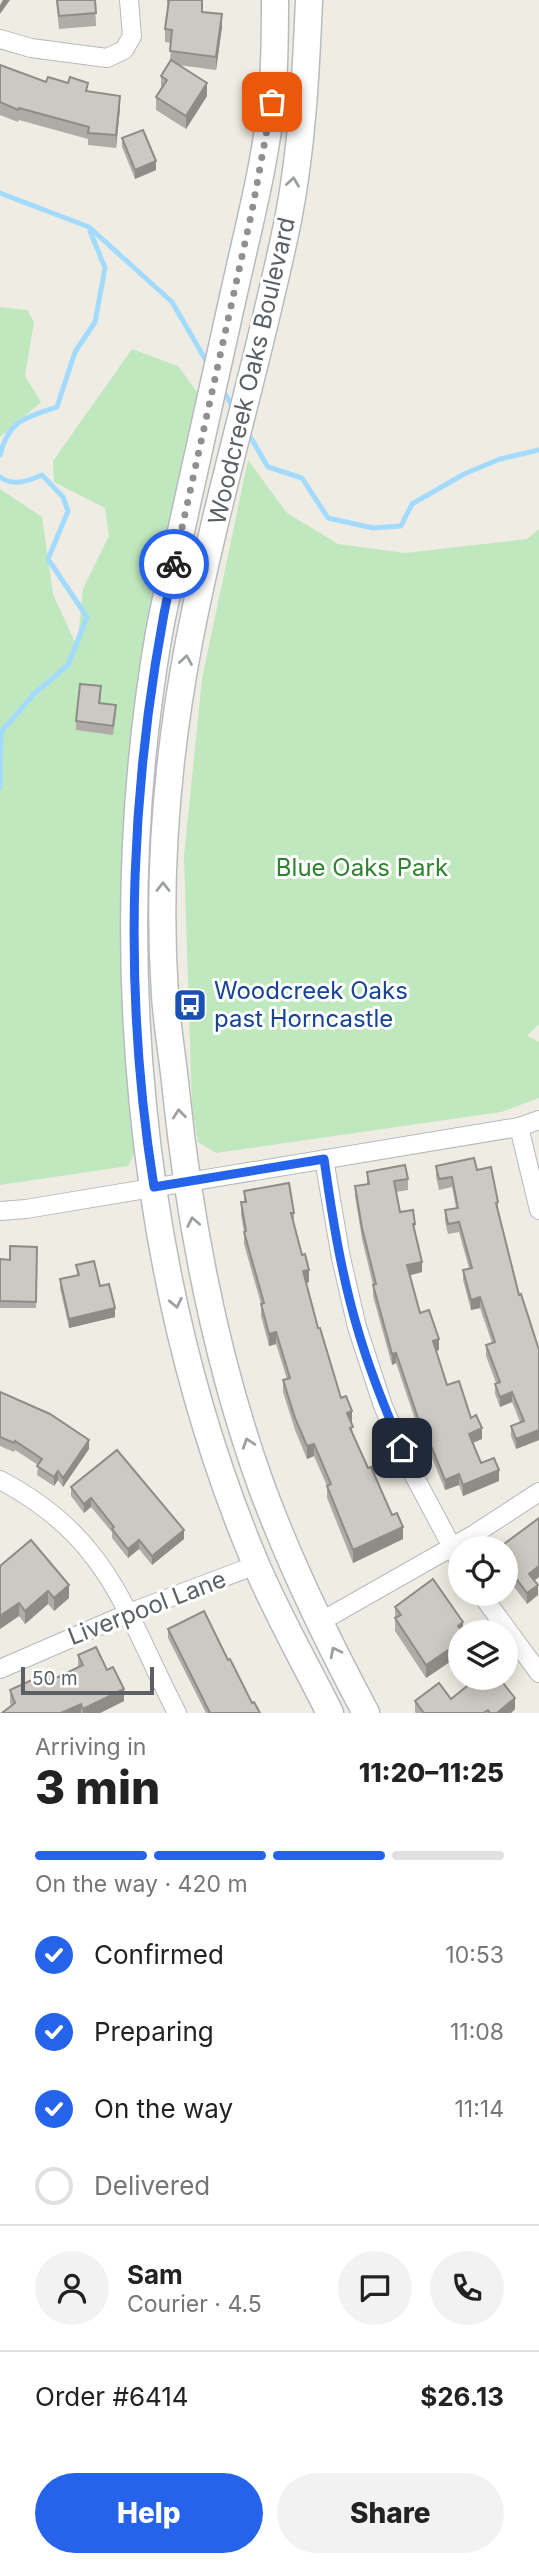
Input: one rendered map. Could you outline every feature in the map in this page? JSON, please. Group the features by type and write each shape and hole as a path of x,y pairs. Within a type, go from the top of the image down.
{"main road":[{"name":"Woodcreek Oaks Boulevard","path":"275,0 272,102 252,211 159,633 137,810 133,923 140,1072 154,1187 173,1290 203,1413 256,1565 330,1713"},
{"name":"Woodcreek Oaks Boulevard","path":"309,0 304,106 288,217 185,665 173,750 163,860 165,997 192,1220 232,1393 262,1488 298,1577 366,1713"}],"street":[{"path":"0,39 31,48 107,58 124,50 132,36 129,0"},
{"path":"0,1211 26,1209 519,1128 539,1120"},
{"path":"519,1128 539,1210"},
{"path":"324,1159 341,1258 357,1326 383,1406 411,1469 448,1540"},
{"path":"0,1480 46,1509 74,1533 102,1565 129,1612 177,1713"},
{"path":"480,1536 539,1492"},
{"path":"320,1622 448,1559"},
{"name":"Liverpool Lane","path":"0,1668 129,1612 256,1565"},
{"path":"490,1606 539,1673"}],"green space":[{"path":"0,307 27,310 34,322 25,376 41,402 0,437"},
{"path":"132,349 178,366 200,396 148,630 123,832 122,1006 135,1152 128,1166 0,1185 0,489 42,517 53,594 77,647 83,589 109,536 105,508 54,482 53,461"},
{"name":"Blue Oaks Park","path":"248,460 287,513 338,544 405,553 527,539 539,529 539,1024 527,1036 539,1042 539,1098 501,1112 216,1153 198,1142 192,1107 184,856 202,679"}],"building":[{"path":"57,0 95,0 96,13 59,16"},
{"path":"169,0 202,0 202,12 222,14 216,57 170,51 172,30 165,29"},
{"path":"171,60 207,83 186,116 156,97 167,80 161,76"},
{"path":"0,65 46,82 48,77 68,83 70,77 88,83 86,91 120,96 116,135 88,133 89,127 19,108 18,110 0,102"},
{"path":"143,130 156,161 135,170 122,138"},
{"path":"80,684 101,686 99,703 116,705 113,726 76,721"},
{"path":"474,1158 477,1170 491,1167 498,1202 496,1203 519,1295 521,1294 539,1350 539,1430 516,1439 511,1426 524,1421 512,1392 500,1397 495,1384 500,1382 486,1345 495,1342 480,1297 471,1300 463,1270 472,1268 459,1222 448,1224 445,1210 458,1208 452,1177 439,1179 436,1166"},
{"path":"405,1165 408,1179 394,1181 400,1212 413,1210 413,1224 422,1262 407,1265 420,1313 429,1310 439,1339 433,1341 447,1385 459,1381 471,1418 476,1415 482,1428 469,1434 481,1463 494,1458 499,1470 463,1485 459,1474 445,1480 423,1426 421,1427 396,1353 392,1354 373,1285 376,1284 362,1228 355,1186 369,1184 367,1172"},
{"path":"289,1183 294,1213 291,1213 302,1255 305,1254 309,1270 303,1271 341,1398 346,1396 352,1411 347,1413 353,1427 350,1428 392,1515 397,1513 403,1527 353,1550 327,1486 331,1484 314,1444 307,1446 295,1418 283,1380 290,1378 276,1332 269,1334 261,1304 264,1303 244,1232 241,1202 246,1202 244,1191"},
{"path":"10,1246 37,1247 36,1302 0,1301 0,1259 10,1260"},
{"path":"94,1261 100,1286 109,1284 115,1308 69,1319 60,1279 79,1275 76,1265"},
{"path":"0,1392 50,1414 89,1440 63,1478 58,1471 54,1477 37,1466 42,1459 15,1441 14,1443 0,1437"},
{"path":"117,1450 184,1530 152,1556 139,1540 128,1549 91,1498 84,1504 71,1487"},
{"path":"539,1518 539,1566 529,1574 538,1585 527,1593 518,1581 518,1536 515,1536"},
{"path":"31,1540 69,1585 54,1598 48,1591 25,1611 19,1603 0,1616 0,1566"},
{"path":"433,1579 448,1600 448,1606 452,1606 462,1620 448,1620 448,1650 426,1665 395,1618 401,1615 395,1607"},
{"path":"204,1611 228,1660 230,1659 252,1703 254,1702 260,1713 210,1713 168,1629"},
{"path":"96,1647 107,1670 113,1667 124,1689 83,1709 81,1704 61,1713 2,1713 15,1703 10,1690 51,1671 54,1679 83,1665 78,1655"},
{"path":"439,1683 451,1699 462,1690 509,1690 515,1698 497,1713 490,1713 488,1710 483,1713 424,1713 415,1701"}],"waterway":[{"path":"0,193 89,227 172,302 208,364"},
{"path":"0,455 8,434 14,427 28,418 57,407 75,352 95,322 105,268 90,231"},
{"path":"221,387 234,409"},
{"path":"248,433 268,467 302,478 328,518 373,528 401,526 412,504 464,474 500,459 539,450"},
{"path":"0,477 15,482 42,475 63,497 68,511 48,559 87,617 68,665 34,694 1,732 0,788"}],"way so far":[{"path":"174,564 252,211 272,102"}],"place":[{"name":"Woodcreek Oaks past Horncastle","path":"190,1005"}],"route":[{"path":"174,564 159,633 137,810 134,860 133,923 140,1072 154,1187 324,1159 341,1258 357,1326 383,1406 402,1448"}]}
